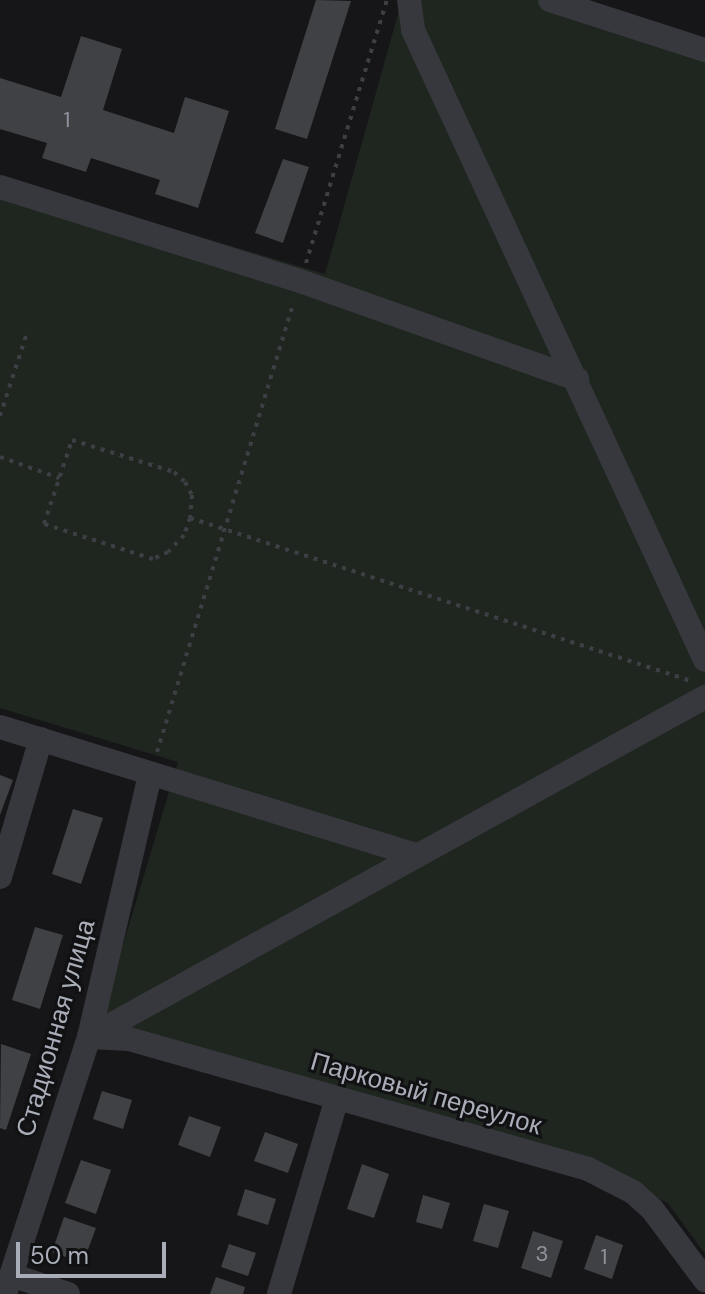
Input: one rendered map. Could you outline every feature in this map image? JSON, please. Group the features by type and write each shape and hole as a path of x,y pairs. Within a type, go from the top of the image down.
{"street":[{"path":"409,0 413,30 705,660"},
{"path":"550,0 604,8 705,50"},
{"path":"0,187 300,281 577,379"},
{"path":"89,1037 705,697"},
{"path":"0,727 416,855"},
{"path":"0,877 41,739"},
{"name":"Стадионная улица","path":"8,1284 89,1037 150,774"},
{"name":"Парковый переулок","path":"89,1037 129,1039 588,1169 633,1192 652,1209 705,1280"},
{"path":"279,1294 337,1098"},
{"path":"8,1284 68,1294"}],"path":[{"path":"150,774 387,0"},
{"path":"0,416 28,330"},
{"path":"72,440 174,472 192,495 190,518 184,535 168,552 153,559 44,524 72,440"},
{"path":"0,457 59,478"},
{"path":"190,518 705,685"}],"shaded area":[{"path":"402,0 561,0 705,48 705,1254 668,1203 592,1170 101,1018 178,762 0,708 0,177 325,274"}],"building":[{"path":"316,0 351,1 307,139 275,129"},
{"path":"81,36 122,49 103,110 174,133 185,97 229,111 198,208 155,194 160,180 91,158 86,172 42,158 47,143 0,129 0,78 61,97"},
{"path":"283,159 309,167 283,243 255,233"},
{"path":"0,775 13,780 0,815"},
{"path":"73,809 103,818 81,884 52,874"},
{"path":"35,927 63,935 40,1009 12,1000"},
{"path":"1,1044 31,1054 6,1130 0,1128"},
{"path":"102,1091 132,1100 123,1129 93,1119"},
{"path":"189,1116 221,1127 210,1157 178,1145"},
{"path":"265,1132 298,1144 288,1173 254,1161"},
{"path":"81,1160 111,1170 96,1214 65,1203"},
{"path":"362,1164 389,1174 374,1218 347,1209"},
{"path":"245,1189 276,1199 268,1225 237,1215"},
{"path":"423,1195 450,1203 442,1229 416,1222"},
{"path":"484,1204 509,1211 498,1248 473,1241"},
{"path":"64,1217 96,1228 83,1263 52,1252"},
{"path":"533,1231 563,1241 551,1278 521,1268"},
{"path":"596,1235 623,1245 612,1279 584,1269"},
{"path":"229,1244 256,1253 248,1276 221,1267"},
{"path":"216,1277 245,1287 243,1294 210,1294"}]}
